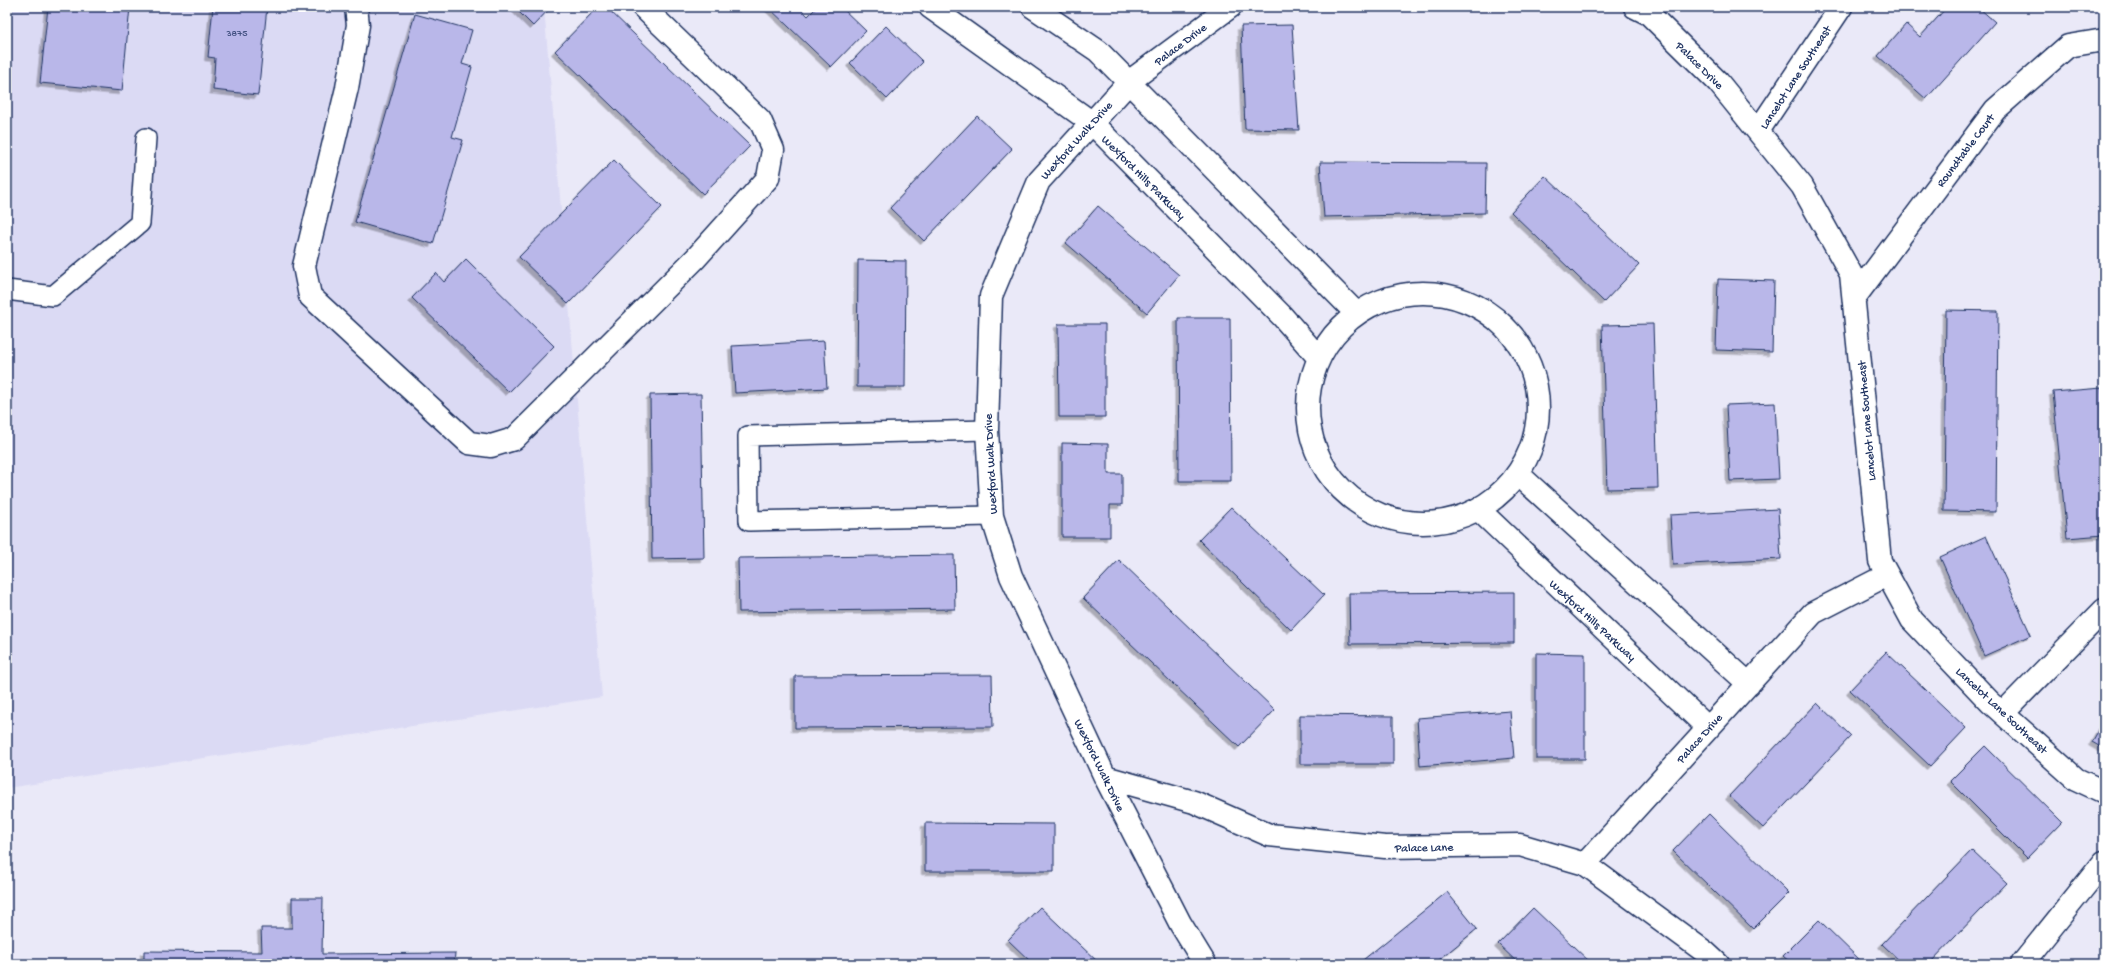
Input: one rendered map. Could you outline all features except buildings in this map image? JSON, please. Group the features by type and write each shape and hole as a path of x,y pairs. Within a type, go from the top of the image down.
{"street":[{"path":"356,7 358,25 346,88 304,266 310,296 469,444 491,446 514,439 695,259 768,178 773,150 760,120 644,7"},
{"name":"Wexford Hills Parkway","path":"930,7 1091,122 1282,316 1318,357"},
{"path":"1033,7 1098,51 1130,81 1356,313"},
{"name":"Palace Drive","path":"1130,81 1230,7"},
{"name":"Palace Drive","path":"1636,7 1649,14 1718,82 1758,131"},
{"name":"Lancelot Lane Southeast","path":"1841,7 1758,131 1802,186 1851,274 1855,297 1880,561 1912,620 2002,713 2076,779 2104,792"},
{"name":"Roundtable Court","path":"1855,297 1995,110 2068,46 2104,40"},
{"name":"Wexford Walk Drive","path":"1130,81 1091,122 1039,181 991,296 987,430 992,516 1011,576 1105,777 1180,924 1205,964"},
{"path":"1444,294 1487,311 1519,344 1537,387 1536,432 1519,475 1500,495 1478,510 1439,523 1398,521 1359,505 1329,476 1311,438 1307,397 1318,357 1334,333 1356,313 1398,295 1444,294"},
{"path":"1519,475 1749,684"},
{"name":"Wexford Hills Parkway","path":"1478,510 1708,728"},
{"name":"Palace Drive","path":"1585,864 1813,613 1887,575"},
{"path":"2002,713 2104,610"},
{"name":"Palace Lane","path":"1105,777 1194,802 1269,836 1385,847 1520,845 1585,864 1705,952 1718,964"},
{"path":"2022,964 2104,862"}],"lane":[{"path":"7,290 53,296 140,223 146,138"},
{"path":"987,430 748,436 749,521 992,516"}],"shaded area":[{"path":"7,7 544,7 602,697 7,788"}]}
